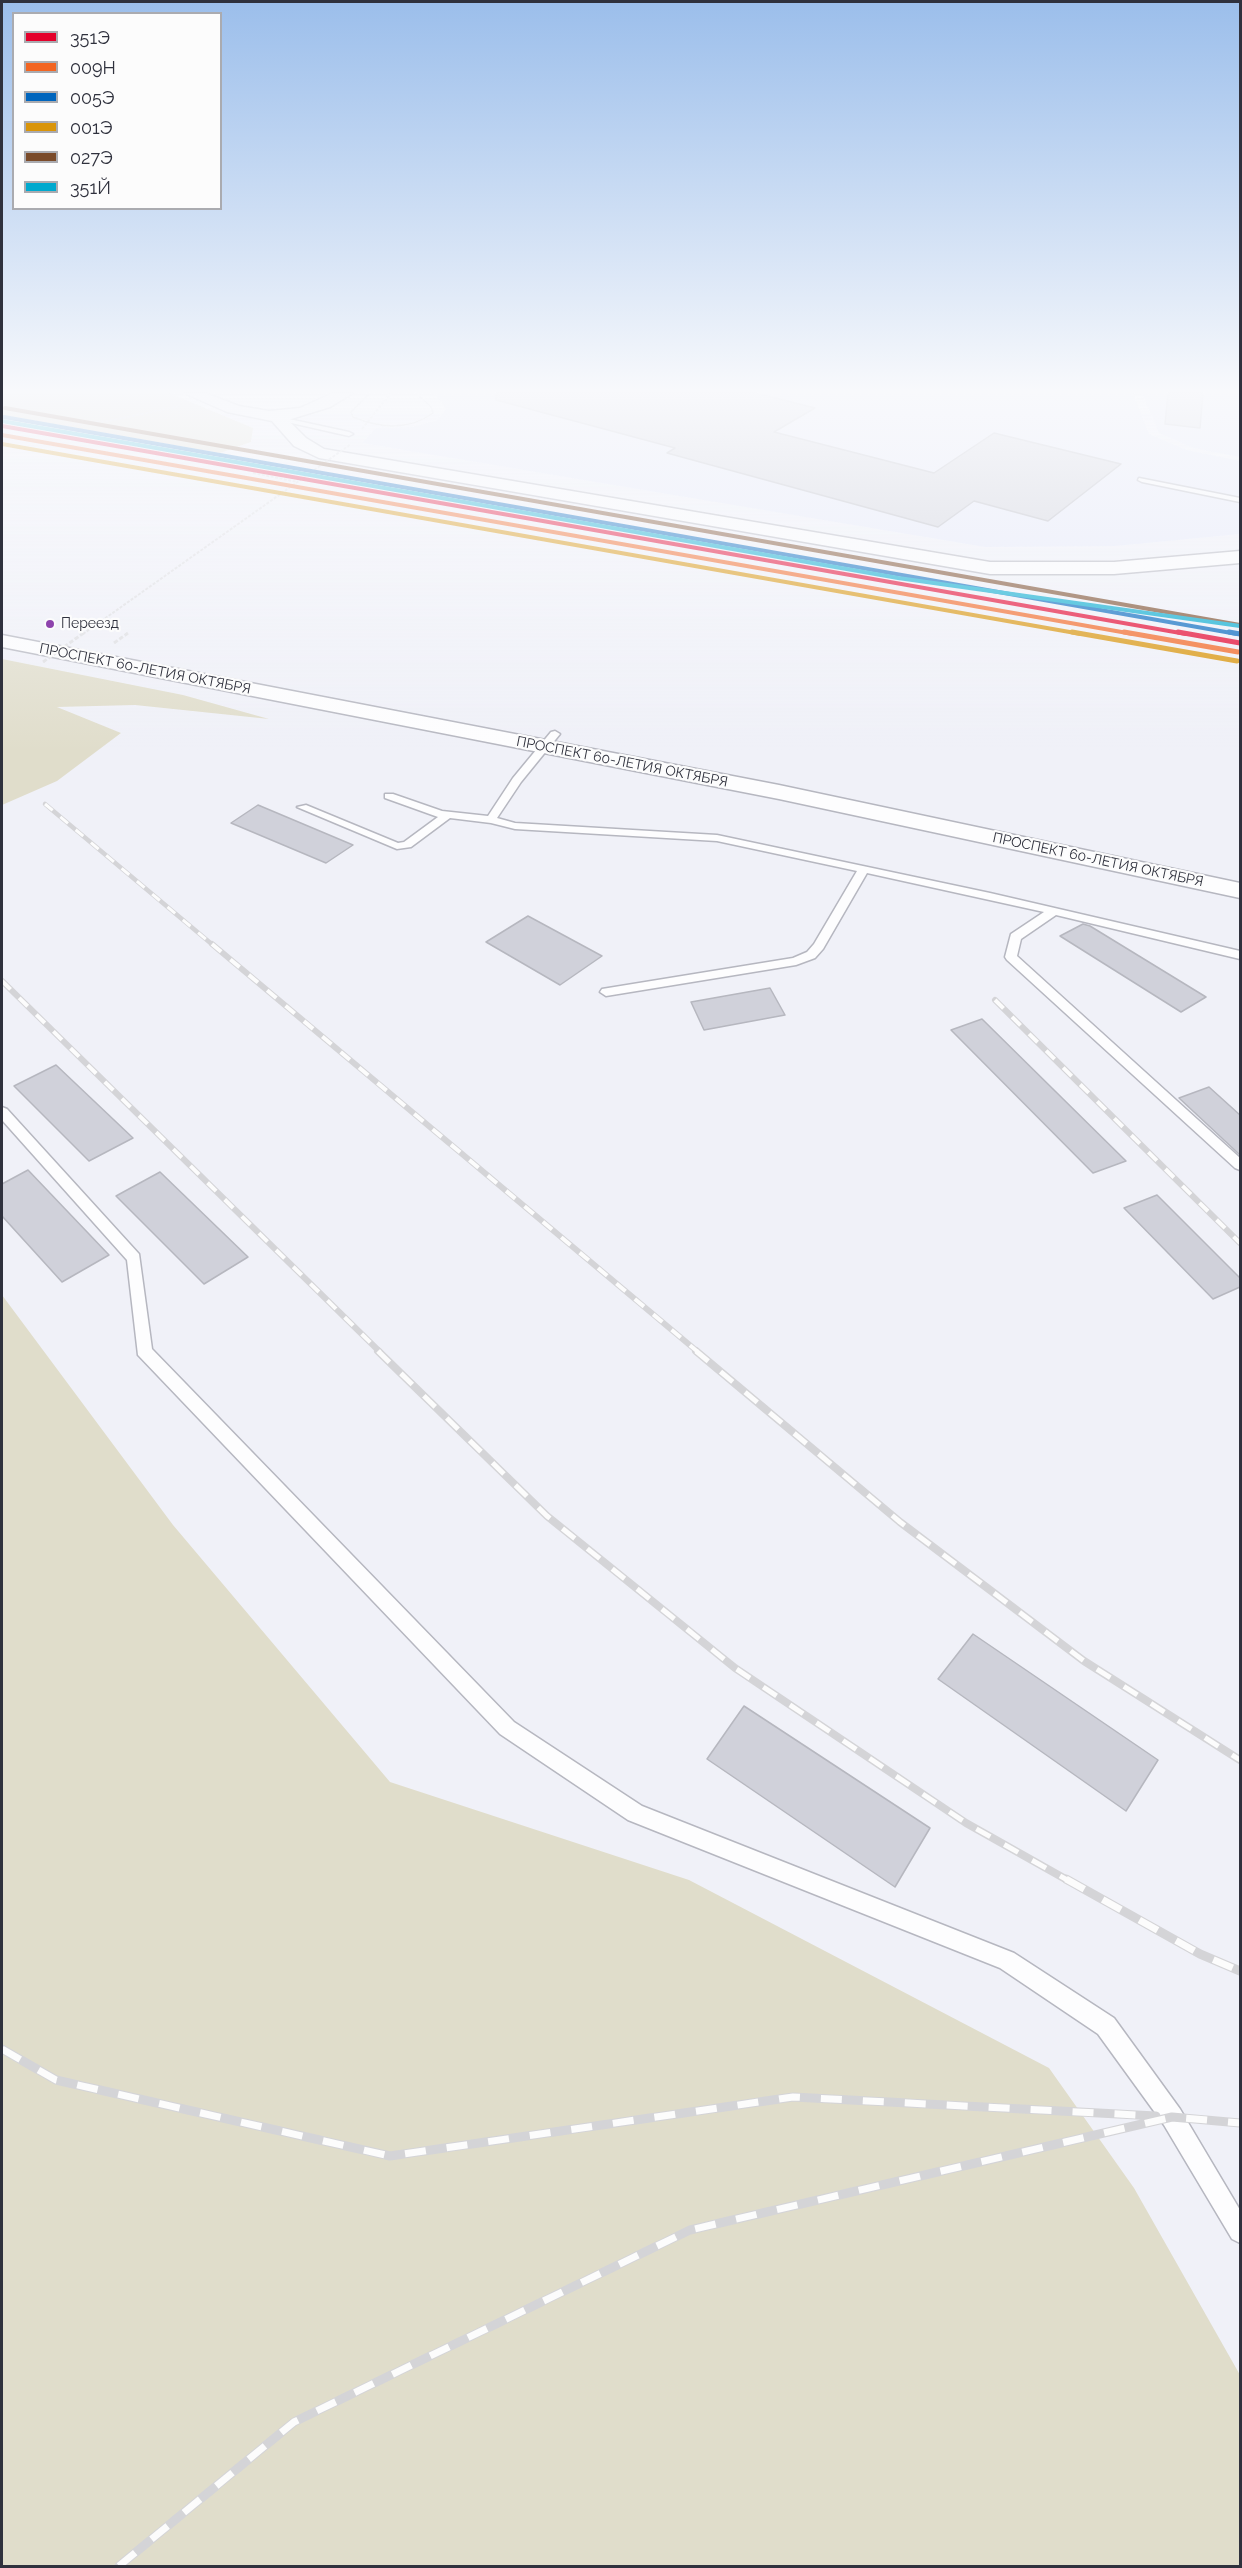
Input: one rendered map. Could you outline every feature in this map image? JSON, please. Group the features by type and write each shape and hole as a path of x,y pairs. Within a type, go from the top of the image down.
{"main road":[{"path":"668,513 990,568 1114,568 1240,557"},
{"name":"ПРОСПЕКТ 60-ЛЕТИЯ ОКТЯБРЯ","path":"2,628 550,741 1240,891"},
{"name":"ПРОСПЕКТ 60-ЛЕТИЯ ОКТЯБРЯ","path":"2,641 550,741 787,778 1240,873"}],"lane":[{"path":"491,820 517,780 550,741"},
{"path":"389,796 421,809 515,826 717,838 1054,911 1240,955"},
{"path":"302,807 397,846 407,845 448,815"},
{"path":"606,992 796,961 811,955 819,946 863,871"},
{"path":"1054,911 1015,937 1011,957 1240,1165"},
{"path":"2,1112 134,1258 144,1351 507,1728 635,1813 1007,1960 1106,2026 1172,2117 1240,2231"}],"path":[{"path":"43,662 254,513"}],"shaded area":[{"path":"780,513 1240,513 1240,534 1115,546 985,547"},
{"path":"2,659 183,695 269,719 135,705 57,707 121,733 57,781 2,805"},
{"path":"2,1295 173,1525 390,1782 689,1880 1049,2068 1134,2188 1240,2375 1240,2566 2,2566"}],"building":[{"path":"886,513 958,513 938,527"},
{"path":"1018,513 1058,513 1048,521"},
{"path":"258,805 353,845 326,863 231,823"},
{"path":"528,916 602,956 560,985 486,942"},
{"path":"1083,924 1090,926 1206,997 1181,1012 1060,936"},
{"path":"770,988 785,1015 704,1030 691,1002"},
{"path":"982,1019 1126,1161 1093,1173 951,1030"},
{"path":"56,1065 133,1138 89,1161 14,1086"},
{"path":"1209,1087 1240,1115 1240,1155 1179,1098"},
{"path":"28,1170 109,1255 62,1282 2,1216 2,1184"},
{"path":"160,1172 248,1257 204,1284 116,1196"},
{"path":"1157,1195 1240,1278 1240,1287 1213,1299 1124,1208"},
{"path":"973,1634 1158,1760 1126,1811 938,1679"},
{"path":"744,1706 930,1828 895,1887 707,1759"}],"railway":[{"path":"45,804 214,946"},
{"path":"212,944 698,1352"},
{"path":"2,981 380,1352"},
{"path":"995,1000 1240,1243"},
{"path":"378,1351 547,1516 735,1668 966,1823 1069,1881"},
{"path":"696,1351 900,1522 1084,1661 1240,1760"},
{"path":"1066,1879 1200,1954 1240,1971"},
{"path":"2,2049 56,2080 390,2156 793,2097 1156,2116"},
{"path":"119,2566 294,2422 690,2230 1172,2117 1240,2123"}],"transit line":[{"name":"001Э","path":"394,513 1237,661"},
{"name":"009Н","path":"445,513 1238,652"},
{"name":"351Э","path":"497,513 1240,643"},
{"name":"351Й","path":"526,513 898,578 1240,626"},
{"name":"005Э","path":"550,513 1240,634"},
{"name":"027Э","path":"602,513 1240,625"}],"place":[{"name":"Переезд","path":"50,624"}]}
